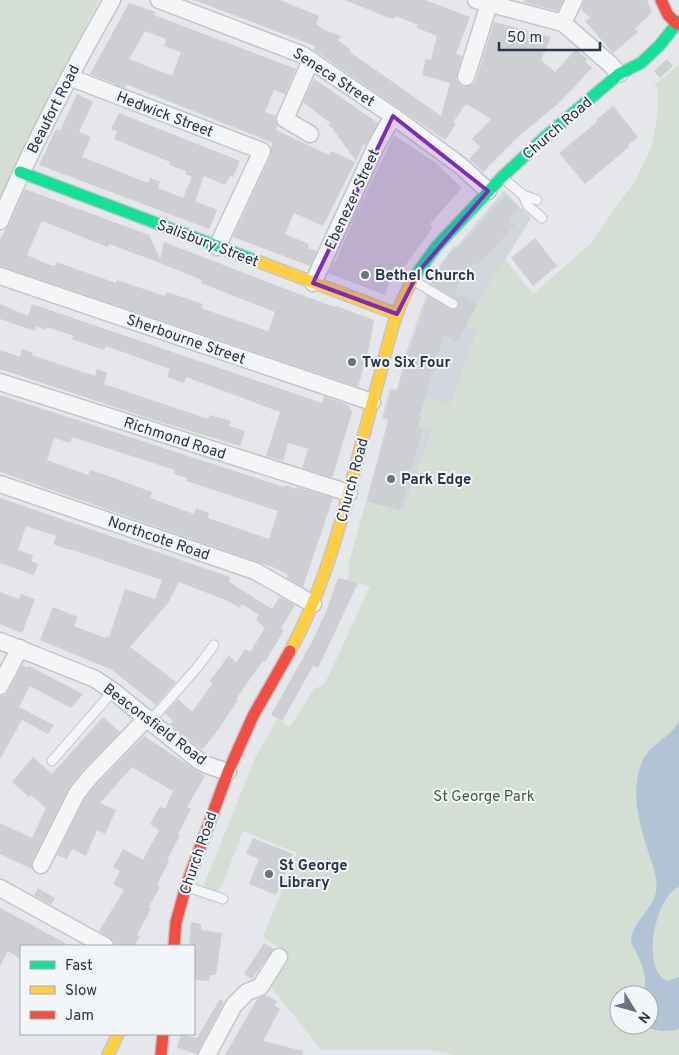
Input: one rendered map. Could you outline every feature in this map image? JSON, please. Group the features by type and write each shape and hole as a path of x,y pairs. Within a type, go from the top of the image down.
{"main road":[{"path":"661,0 674,17"},
{"name":"Church Road","path":"619,74 641,63 659,46 674,17"},
{"name":"Church Road","path":"168,945 186,886 228,772 253,716 299,634 313,604 350,493 372,402 397,314 413,280 436,247 488,191 545,137 619,74 635,52"},
{"name":"Salisbury Street","path":"20,172 397,314"},
{"path":"108,1055 118,1035"},
{"path":"162,1055 163,1035"}],"street":[{"name":"Beaufort Road","path":"0,221 20,172 69,77 112,0"},
{"name":"Seneca Street","path":"159,0 295,51 311,60 393,116 461,166 488,191"},
{"path":"563,22 574,0"},
{"path":"466,77 482,2 563,22 619,74"},
{"path":"310,134 285,119 311,60"},
{"name":"Hedwick Street","path":"69,77 262,151 217,246"},
{"name":"Ebenezer Street","path":"313,283 376,146 393,116"},
{"name":"Sherbourne Street","path":"0,276 372,402"},
{"name":"Richmond Road","path":"0,382 350,493"},
{"name":"Northcote Road","path":"0,484 255,571 313,604"},
{"name":"Beaconsfield Road","path":"0,641 95,679 113,691 203,764 228,772"},
{"path":"0,686 20,648"},
{"path":"42,866 77,793 90,777 148,720"},
{"path":"0,888 103,945"},
{"path":"207,1055 234,1005 247,992 260,987 279,957"}],"lane":[{"path":"502,177 523,195 537,200"},
{"path":"523,195 528,206 542,218"},
{"path":"413,280 453,304"},
{"path":"148,720 196,669 214,646"},
{"path":"52,761 113,691"},
{"path":"186,886 223,899"}],"highlighted area":[{"path":"393,116 488,191 419,271 397,314 313,283"}],"shaded area":[{"path":"504,191 531,218 466,324 477,332 451,405 426,398 432,431 403,512 366,502 388,420 382,418 390,388 397,390 406,353 433,275 454,246 456,247"}],"green space":[{"path":"0,0 99,0 37,120 0,201"},
{"name":"St George Park","path":"679,64 679,1055 455,1055 431,1050 321,1050 271,987 287,952 263,937 297,853 243,831 222,886 213,892 204,885 255,758 277,719 290,727 314,689 323,685 329,675 370,586 347,580 350,566 348,566 366,502 403,512 432,431 417,425 426,397 451,405 477,332 466,324 505,259 533,294 589,245 637,178 652,145 657,118 658,88 654,85"}],"water":[{"path":"679,721 679,887 671,893 658,918 654,933 653,949 654,963 659,974 668,981 679,977 679,1029 661,1031 659,1031 659,985 645,985 641,962 631,942 635,927 651,904 656,891 655,872 639,819 636,795 639,771 646,754"}],"building":[{"path":"194,0 280,0 319,16 316,24 325,30 341,36 338,40 351,50 350,52 441,116 450,83 422,75 426,59 431,60 437,36 417,28 418,25 395,16 394,19 384,16 345,0 425,0 470,17 456,54 462,56 456,79 463,87 472,85 476,80 494,22 551,37 541,60 555,72 576,49 587,59 585,62 592,68 560,102 523,132 483,172 469,159 480,147 472,139 491,119 466,104 453,122 456,124 445,140 314,50 315,46"},
{"path":"524,0 563,0 558,11 524,2"},
{"path":"584,0 647,0 652,12 635,29 638,32 613,53 585,21 590,18 581,9"},
{"path":"129,3 156,12 154,15 296,69 285,94 274,90 265,112 276,116 275,120 278,125 276,130 329,155 331,151 355,162 323,226 294,213 285,234 309,244 308,248 317,251 310,266 233,237 271,155 273,143 126,84 125,88 90,74","holes":["145,31 166,39 164,46 181,52 172,76 129,59"]},
{"path":"667,59 673,66 660,78 654,71"},
{"path":"314,79 378,123 365,146 364,144 356,161 328,125 330,123 303,102"},
{"path":"77,94 93,102 79,132 91,137 82,157 148,183 150,178 160,182 158,188 183,198 192,177 185,174 186,171 169,165 170,162 114,139 117,131 111,129 119,113 240,161 233,177 230,176 225,185 204,176 195,201 217,210 209,229 39,165 56,129 60,131"},
{"path":"613,106 638,137 628,145 629,147 585,184 559,153 597,122 596,120"},
{"path":"394,135 436,163 462,188 430,224 433,227 402,270 398,269 394,279 391,278 385,295 328,273 335,262"},
{"path":"25,189 149,235 160,259 164,242 296,293 374,320 369,348 358,387 0,266 0,240","holes":["42,221 108,247 109,244 155,261 202,280 201,283 275,312 268,331 201,308 203,304 167,292 165,296 117,280 116,283 56,262 55,266 47,264 27,255"]},
{"path":"506,195 520,208 509,219 515,225 478,265 474,262 454,291 460,297 462,296 477,304 457,343 444,335 419,416 421,416 418,427 423,428 400,510 367,501 389,419 384,418 392,390 397,391 428,296 450,310 456,310 459,307 457,299 432,284 434,276 448,256 457,249"},
{"path":"535,238 557,266 533,286 511,258"},
{"path":"0,304 28,316 32,304 322,403 324,396 348,405 352,412 333,476 302,468 308,449 288,443 283,461 266,456 280,412 186,377 184,383 167,377 170,369 106,346 104,350 72,339 74,336 47,327 46,330 36,326 35,331 0,319"},
{"path":"22,349 33,353 32,355 95,376 97,369 107,373 104,384 208,419 210,415 231,421 229,426 245,431 240,446 154,420 0,369 0,350 20,357"},
{"path":"0,395 284,487 285,485 296,489 297,487 333,498 303,587 287,578 288,575 275,568 0,472","holes":["72,437 175,470 174,474 187,478 186,481 278,511 269,539 208,518 209,513 196,508 194,514 150,498 152,492 103,474 90,470 88,475 47,460 54,438 70,443"]},
{"path":"0,498 230,577 229,582 272,609 280,597 295,605 281,628 284,630 265,662 263,661 236,699 238,700 215,734 202,750 170,724 173,721 165,713 178,699 192,712 213,683 210,681 229,655 236,663 245,649 250,652 265,628 256,620 259,615 242,604 239,608 228,601 179,582 168,603 130,647 176,682 156,705 112,670 40,640 53,607 78,617 74,626 106,638 107,636 109,637 125,589 155,599 162,580 53,544 56,536 26,526 18,550 33,555 31,561 38,564 34,575 0,563"},
{"path":"338,578 358,583 318,668 313,666 282,721 271,715 313,640"},
{"path":"0,592 19,599 21,594 35,599 22,633 0,624"},
{"path":"22,665 28,668 29,666 83,694 71,708 30,686 19,707 54,725 48,734 22,720 0,759 0,696 5,695 9,691"},
{"path":"103,717 120,732 69,787 32,861 32,869 0,854 0,823 32,838 46,808 31,795 29,797 12,782 33,757 52,774"},
{"path":"144,736 205,776 187,807 191,809 167,860 169,861 157,885 160,887 148,908 151,909 137,935 140,936 135,945 117,945 99,931 124,890 113,884 120,871 113,867 123,849 143,860 159,830 150,824 160,806 165,809 173,791 132,767 100,803 116,810 105,834 97,830 86,856 72,849 67,859 57,855 85,798"},
{"name":"St George Library","path":"253,838 293,854 276,895 249,884 259,859 246,854"},
{"path":"38,888 55,898 51,905 34,895"},
{"path":"0,908 68,945 20,945 20,958 8,951 0,966"},
{"path":"191,922 201,924 201,930 222,933 216,975 210,975 209,981 195,980 195,945 189,945"},
{"path":"264,943 274,949 252,979 244,974"},
{"path":"265,995 277,1001 275,1006 280,1009 263,1041 303,1051 302,1055 225,1055 257,999"},
{"path":"220,999 224,1002 197,1054 177,1048 181,1035 197,1038"}],"traffic: fast":[{"path":"416,275 436,247 502,177 545,137 619,74 641,63 659,46 679,21"},
{"path":"20,172 257,261"}],"traffic: slow":[{"path":"257,261 397,314"},
{"path":"290,651 320,586 342,519 397,313 416,275"},
{"path":"108,1055 118,1035"}],"traffic: jam":[{"path":"661,0 668,15 677,24"},
{"path":"174,945 176,922 186,886 228,772 253,716 290,651"},
{"path":"161,1055 163,1035"}],"place":[{"name":"Bethel Church","path":"365,275"},
{"name":"Two Six Four","path":"352,362"},
{"name":"Park Edge","path":"391,479"},
{"name":"St George Library","path":"269,874"}]}
